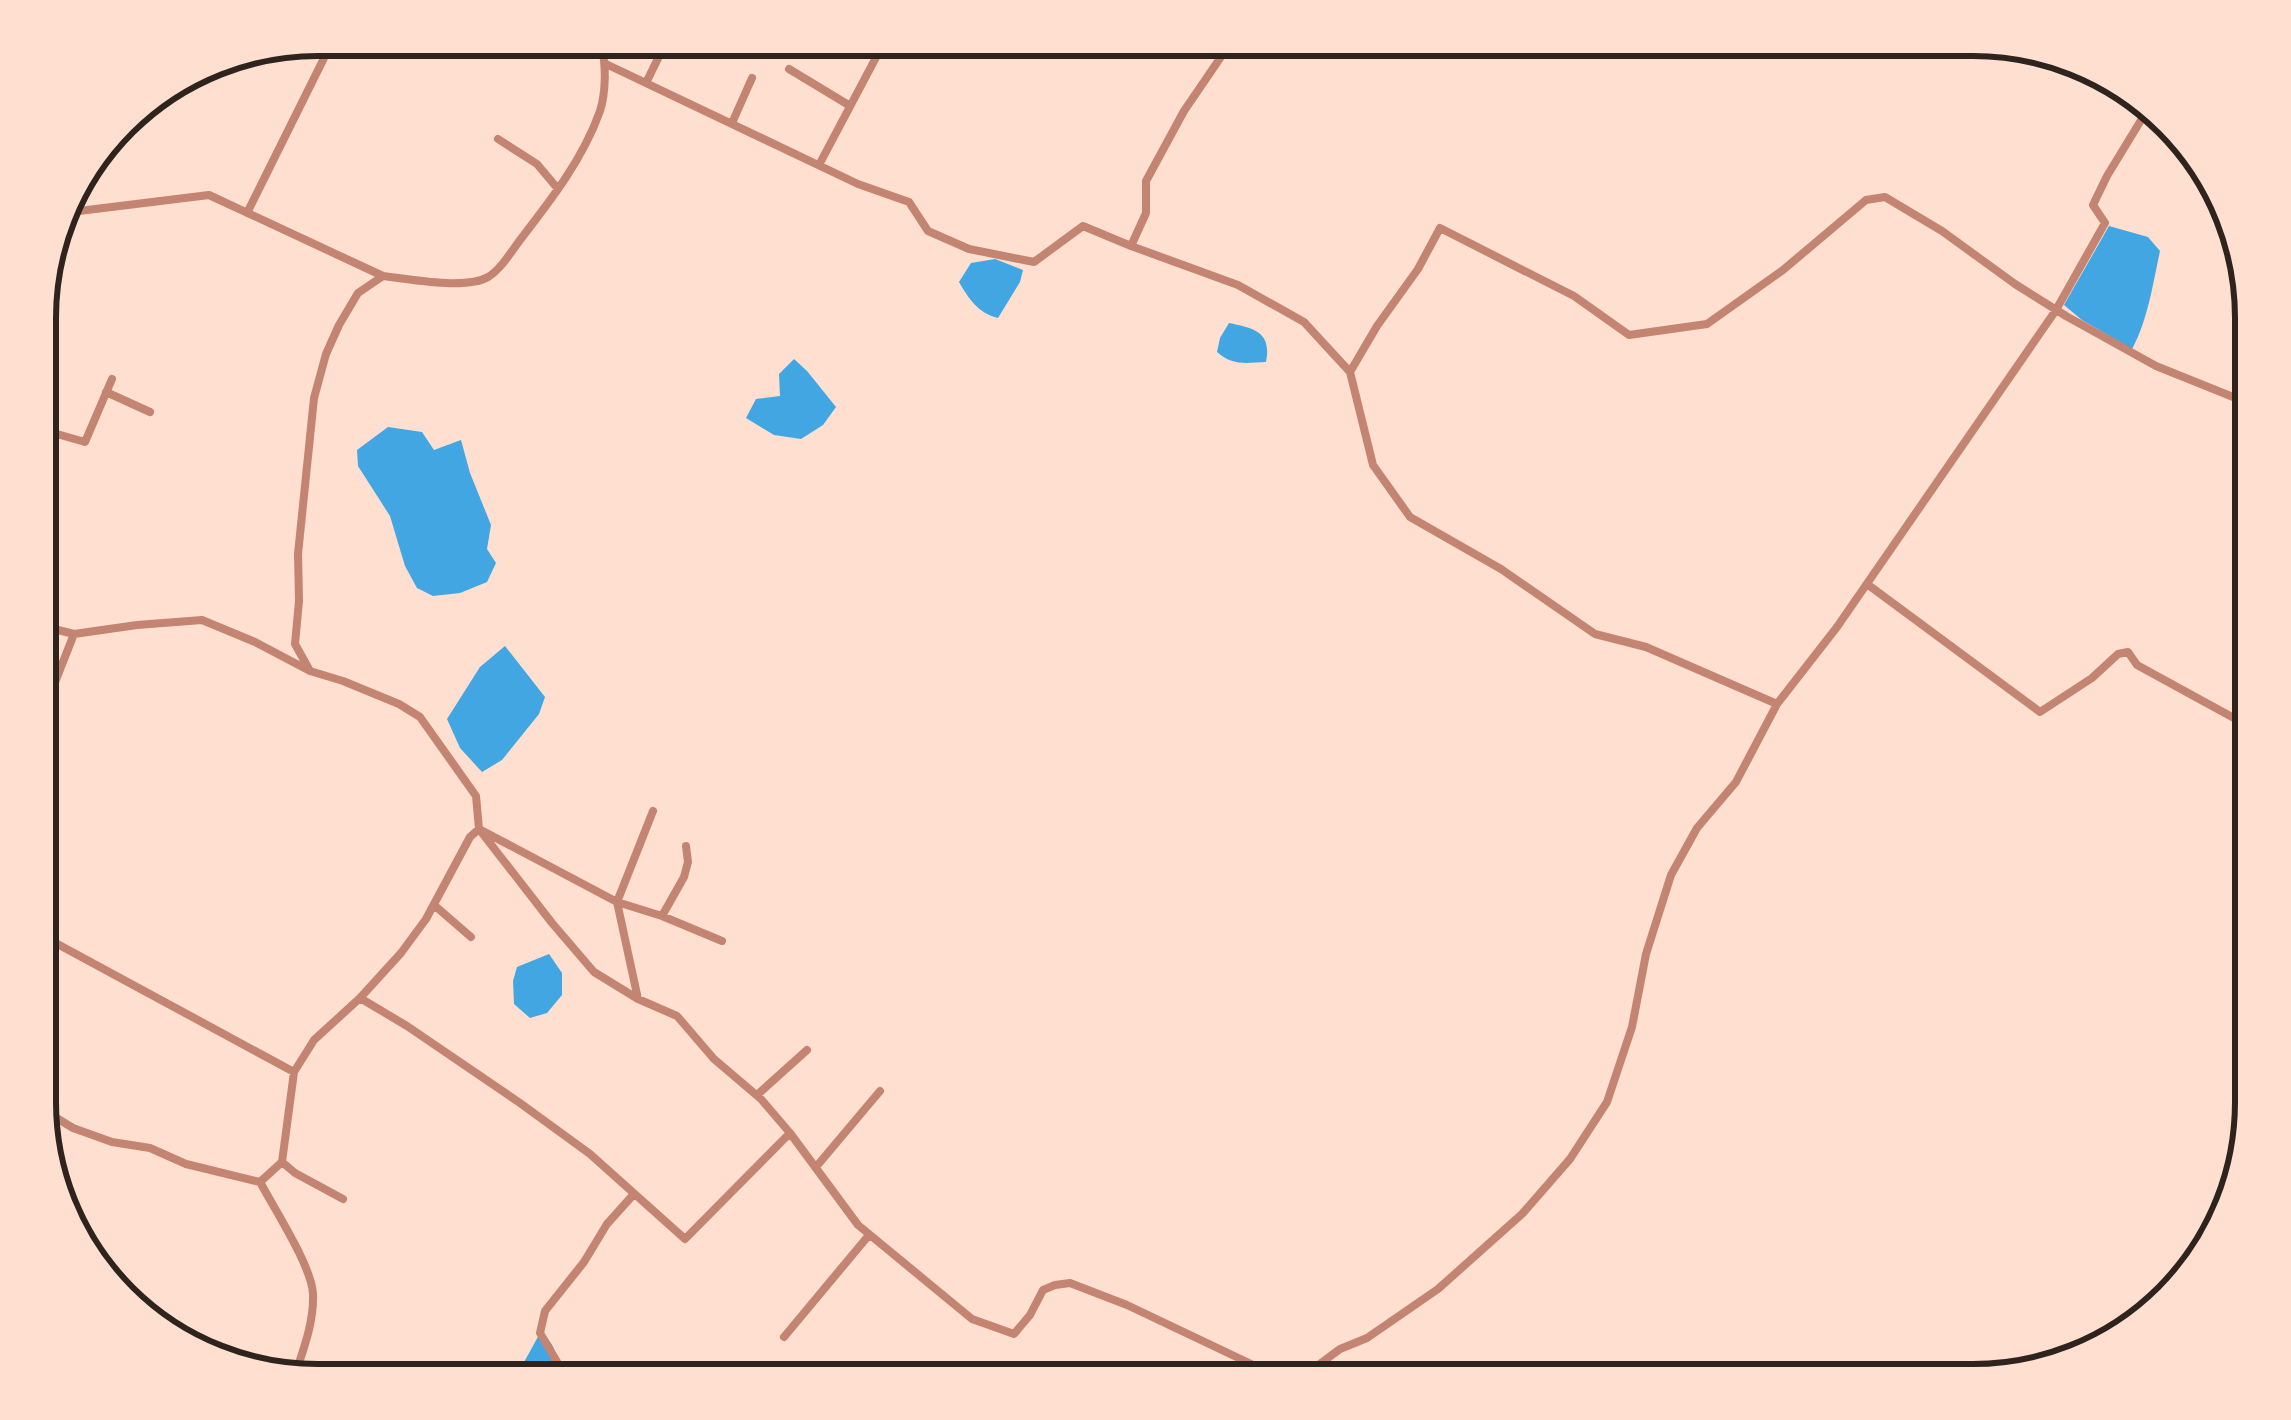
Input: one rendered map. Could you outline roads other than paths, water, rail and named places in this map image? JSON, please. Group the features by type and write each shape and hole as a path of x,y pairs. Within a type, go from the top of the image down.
{"street":[{"path":"247,213 324,56"},
{"path":"79,211 209,196 383,276 431,282 468,282 488,277 505,260 558,189 586,143 601,109 606,64 604,56"},
{"path":"646,83 659,56"},
{"path":"819,165 877,56"},
{"path":"1132,246 1146,213 1146,181 1184,111 1222,56"},
{"path":"606,64 858,184 909,202 928,230 969,249 1034,262 1083,226 1238,285 1304,322 1350,372 1373,465 1410,516 1501,569 1595,634 1646,647 1777,704"},
{"path":"789,69 847,104"},
{"path":"732,123 752,78"},
{"path":"1320,1364 1340,1349 1367,1338 1438,1289 1522,1214 1570,1159 1607,1102 1632,1028 1646,954 1671,875 1697,828 1736,782 1777,704 1837,627 2056,310 2105,223 2093,205 2107,176 2142,118"},
{"path":"498,139 537,164 558,189"},
{"path":"1350,372 1376,326 1418,269 1440,228 1574,296 1628,335 1707,324 1783,270 1866,200 1885,197 1942,231 2014,284 2056,310 2156,366 2235,398"},
{"path":"310,671 295,644 299,601 298,554 314,398 326,354 339,325 358,293 383,276"},
{"path":"56,434 85,442 112,378"},
{"path":"106,392 150,412"},
{"path":"1867,584 2040,712 2092,678 2118,654 2128,652 2137,665 2235,719"},
{"path":"56,630 74,634 137,625 202,620 256,642 310,671 343,681 399,704 420,717 476,796 479,829 575,952 594,972 638,998 677,1016 714,1059 757,1096 790,1133 858,1225 972,1319 1014,1334 1030,1315 1043,1290 1054,1285 1070,1283 1127,1305 1251,1364"},
{"path":"56,680 74,634"},
{"path":"638,998 617,902 653,811"},
{"path":"479,829 617,902 662,916 722,941"},
{"path":"260,1182 282,1162 294,1072 314,1040 360,998 401,953 434,905 470,837 479,829"},
{"path":"662,916 684,877 688,862 686,846"},
{"path":"434,905 471,937"},
{"path":"56,943 294,1072"},
{"path":"360,998 407,1026 520,1103 590,1154 685,1239 790,1133"},
{"path":"757,1096 807,1050"},
{"path":"816,1167 880,1092"},
{"path":"57,1118 73,1128 112,1142 150,1148 186,1164 260,1182 303,1261 313,1292 310,1326 299,1363"},
{"path":"282,1162 295,1173 343,1199"},
{"path":"558,1364 540,1334 545,1311 584,1262 607,1224 634,1194"},
{"path":"784,1337 869,1235"}],"water":[{"path":"2109,226 2148,237 2160,251 2146,314 2132,349 2082,320 2064,305"},
{"path":"995,259 1023,270 1020,282 998,318 985,313 970,300 959,282 971,263"},
{"path":"1229,323 1253,330 1264,338 1267,352 1266,362 1234,362 1217,352 1220,338"},
{"path":"794,359 807,371 836,407 823,425 801,439 774,435 746,418 756,399 780,396 779,374"},
{"path":"388,427 422,432 434,450 461,440 470,473 491,525 487,549 496,563 487,582 460,593 433,596 417,588 405,566 390,516 358,466 357,450"},
{"path":"505,646 545,697 539,714 502,760 482,772 460,748 447,719 480,667"},
{"path":"549,954 562,973 562,995 547,1013 530,1018 514,1004 513,981 517,967"},
{"path":"540,1333 552,1345 558,1364 523,1364"}]}
